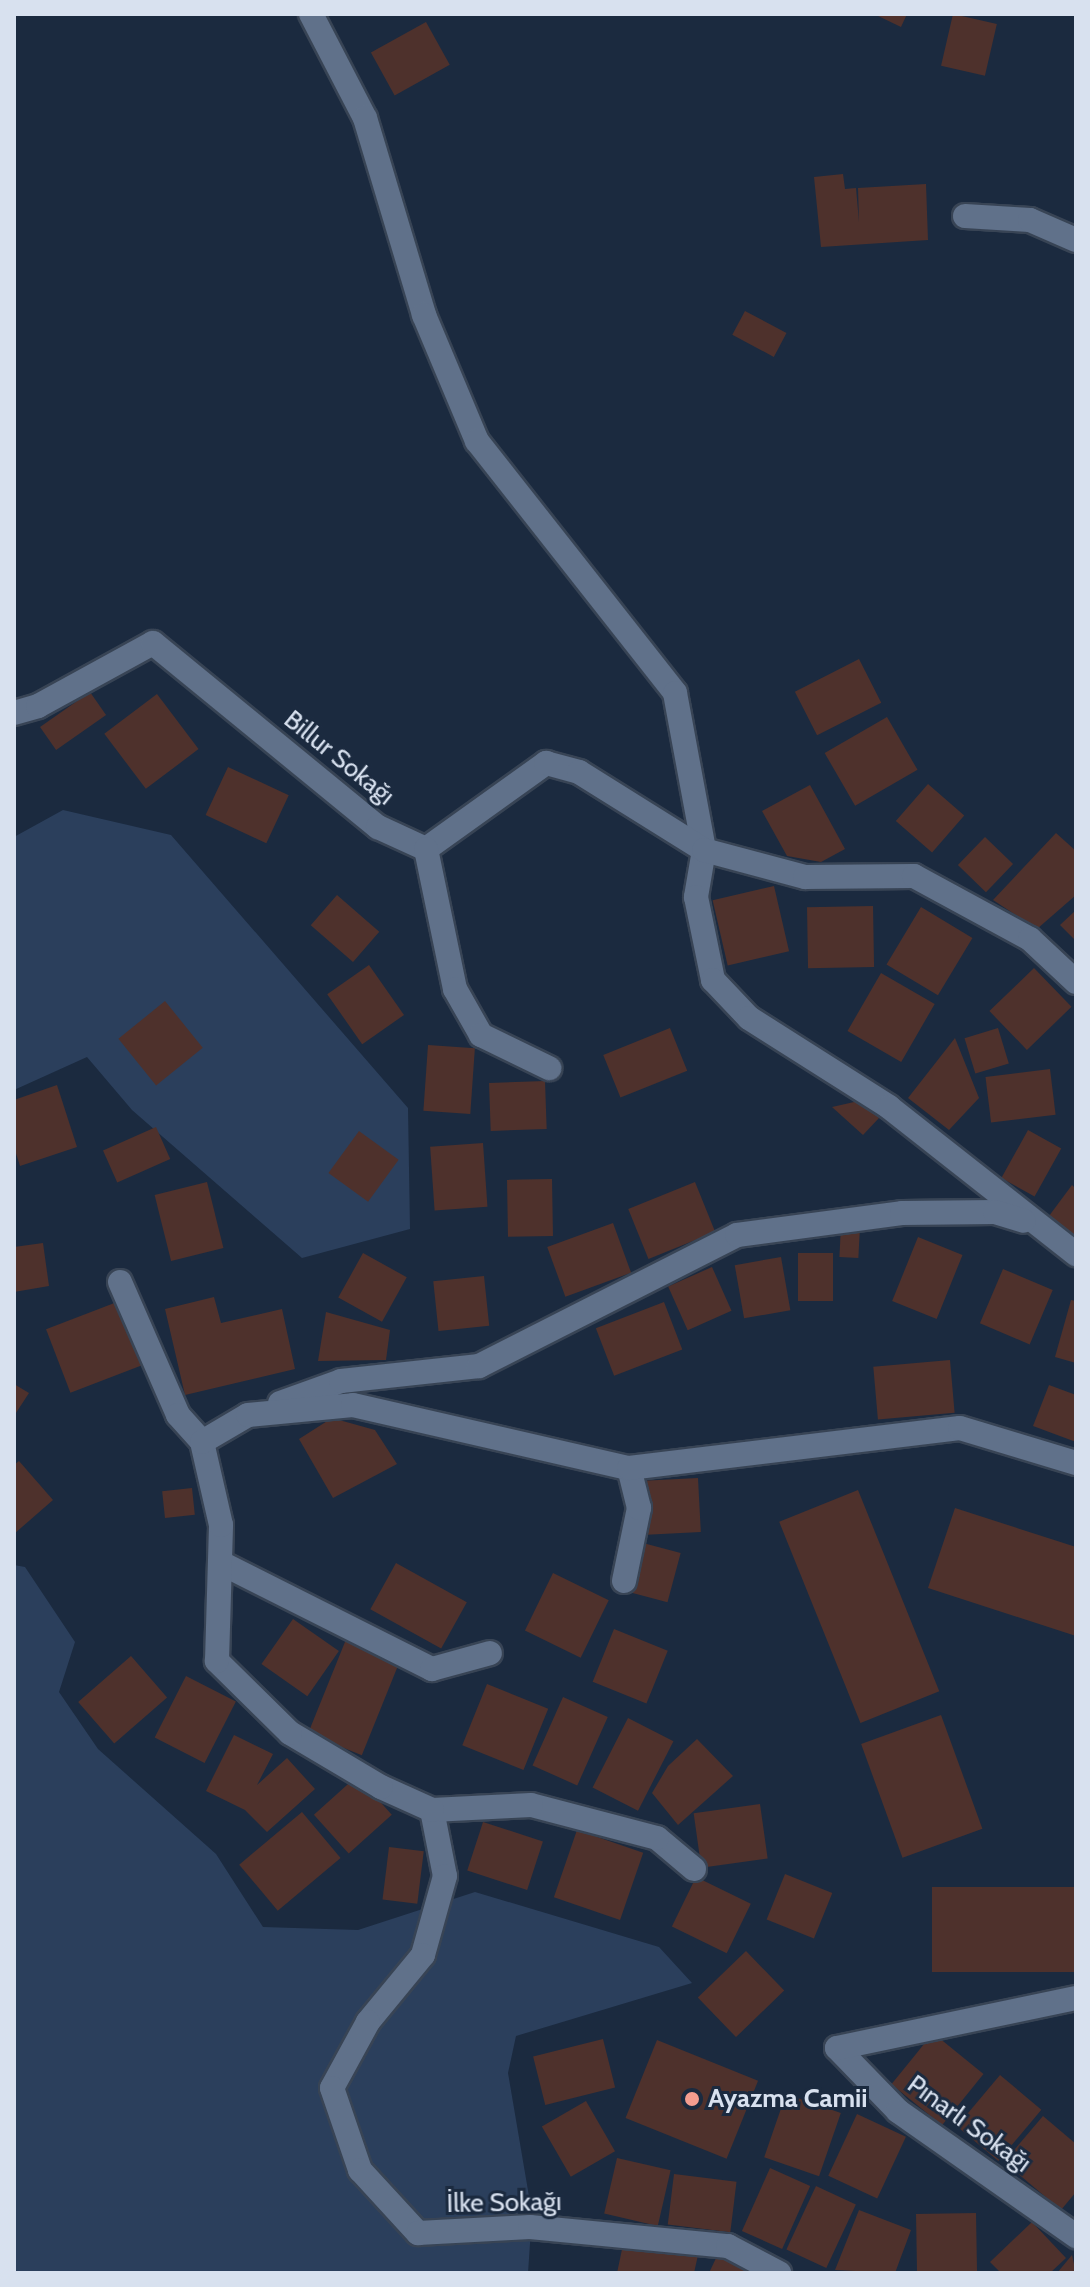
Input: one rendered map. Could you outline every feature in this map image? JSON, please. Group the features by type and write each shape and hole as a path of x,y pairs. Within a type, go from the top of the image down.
{"street":[{"path":"311,14 365,118 424,315 477,441 675,693 704,850 696,897 713,980 749,1018 889,1107 1076,1254"},
{"path":"965,216 1030,220 1076,240"},
{"name":"Billur Sokağı","path":"14,713 38,706 153,643 378,827 426,849"},
{"path":"549,1068 481,1035 455,989 426,849 546,763 579,772 704,850 805,877 914,876 1030,939 1076,982"},
{"path":"202,1442 248,1415 341,1381 479,1366 737,1235 902,1213 995,1212 1036,1224"},
{"path":"120,1282 178,1415 202,1442 221,1525 223,1564 217,1661 290,1733 381,1787 432,1810 531,1805 657,1838 694,1869"},
{"path":"248,1415 353,1405 629,1468 960,1428 1076,1463"},
{"path":"624,1581 639,1508 629,1468"},
{"path":"223,1564 432,1669 490,1653"},
{"name":"İlke Sokağı","path":"432,1810 445,1876 423,1955 368,2022 332,2088 360,2170 418,2233 530,2227 728,2246 779,2273"},
{"name":"Pınarlı Sokağı","path":"1076,1998 837,2048 898,2111 1076,2236"}],"shaded area":[{"path":"63,810 171,835 408,1108 410,1229 302,1258 132,1110 87,1057 14,1090 14,837"},
{"path":"14,1565 25,1567 75,1642 59,1692 98,1749 216,1854 263,1927 358,1930 475,1892 659,1947 692,1983 516,2036 508,2073 532,2214 528,2273 14,2273"}],"building":[{"path":"874,14 907,14 901,27"},
{"path":"953,14 997,24 985,76 941,66"},
{"path":"426,22 450,65 395,95 371,53"},
{"path":"843,174 845,189 856,188 859,222 858,188 926,184 928,240 821,247 814,177"},
{"path":"745,311 786,333 774,357 732,335"},
{"path":"859,659 881,703 817,735 795,692"},
{"path":"90,692 106,715 56,750 40,727"},
{"path":"157,694 199,749 146,789 104,734"},
{"path":"887,717 917,770 855,806 825,753"},
{"path":"228,767 289,795 266,843 206,815"},
{"path":"928,784 964,815 932,852 896,821"},
{"path":"810,785 845,849 821,862 787,856 762,811"},
{"path":"1056,833 1076,851 1076,895 1037,929 993,900"},
{"path":"985,837 1013,864 986,892 958,865"},
{"path":"774,886 789,951 728,965 713,900"},
{"path":"337,895 379,932 353,962 311,925"},
{"path":"873,906 874,967 808,968 807,907"},
{"path":"921,907 972,938 938,995 886,964"},
{"path":"1076,910 1076,941 1060,925"},
{"path":"369,965 404,1015 362,1044 327,994"},
{"path":"1034,968 1072,1007 1027,1050 989,1011"},
{"path":"881,973 935,1004 901,1062 848,1031"},
{"path":"165,1001 203,1048 156,1085 118,1039"},
{"path":"670,1028 687,1071 620,1098 603,1055"},
{"path":"998,1028 1009,1063 975,1074 965,1038"},
{"path":"955,1038 979,1098 949,1130 908,1098"},
{"path":"428,1045 475,1048 470,1114 423,1111"},
{"path":"1050,1069 1056,1115 991,1123 985,1077"},
{"path":"545,1081 547,1129 491,1131 489,1083"},
{"path":"57,1085 77,1147 20,1166 14,1147 14,1100"},
{"path":"863,1100 879,1118 863,1135 832,1107"},
{"path":"156,1127 170,1159 117,1183 103,1151"},
{"path":"1028,1130 1061,1148 1035,1197 1001,1178"},
{"path":"359,1131 399,1160 368,1202 328,1173"},
{"path":"483,1143 487,1207 435,1211 430,1147"},
{"path":"552,1179 553,1236 508,1237 507,1180"},
{"path":"207,1182 223,1248 171,1261 155,1195"},
{"path":"695,1182 715,1232 648,1259 628,1209"},
{"path":"1072,1185 1076,1189 1076,1236 1049,1216"},
{"path":"613,1223 631,1273 565,1297 547,1247"},
{"path":"841,1226 860,1227 858,1258 839,1257"},
{"path":"918,1237 963,1255 937,1319 892,1301"},
{"path":"43,1243 49,1286 14,1292 14,1247"},
{"path":"363,1253 407,1277 382,1322 338,1298"},
{"path":"798,1253 833,1253 833,1301 798,1301"},
{"path":"781,1257 790,1310 744,1318 735,1265"},
{"path":"712,1267 732,1311 688,1330 668,1287"},
{"path":"1003,1269 1053,1290 1030,1344 980,1323"},
{"path":"484,1276 489,1326 439,1331 433,1281"},
{"path":"214,1297 221,1323 282,1309 295,1369 185,1395 165,1309"},
{"path":"1071,1300 1076,1301 1076,1363 1055,1357"},
{"path":"117,1302 141,1365 70,1393 46,1329"},
{"path":"664,1302 682,1350 614,1376 596,1328"},
{"path":"326,1312 390,1330 386,1360 318,1361"},
{"path":"950,1360 955,1413 878,1420 873,1367"},
{"path":"14,1384 29,1393 14,1416"},
{"path":"1049,1385 1076,1395 1076,1442 1033,1426"},
{"path":"332,1418 375,1430 397,1464 333,1498 299,1439"},
{"path":"19,1461 53,1500 14,1534 14,1465"},
{"path":"698,1478 701,1532 647,1535 644,1481"},
{"path":"192,1488 195,1515 165,1518 162,1491"},
{"path":"858,1490 939,1691 860,1723 779,1522"},
{"path":"955,1508 1076,1547 1076,1636 928,1588"},
{"path":"643,1543 681,1553 667,1602 630,1592"},
{"path":"396,1563 467,1602 441,1649 370,1609"},
{"path":"553,1573 609,1600 581,1658 525,1631"},
{"path":"293,1619 339,1651 307,1696 261,1664"},
{"path":"614,1629 668,1651 646,1704 593,1682"},
{"path":"347,1637 401,1659 362,1755 308,1733"},
{"path":"131,1656 167,1698 114,1743 78,1702"},
{"path":"186,1676 236,1701 205,1763 155,1737"},
{"path":"487,1684 548,1709 523,1770 462,1745"},
{"path":"563,1697 608,1717 577,1785 532,1766"},
{"path":"941,1715 982,1829 903,1858 861,1744"},
{"path":"628,1718 673,1741 638,1811 593,1787"},
{"path":"234,1735 273,1754 257,1785 287,1758 315,1789 267,1832 245,1810 206,1791"},
{"path":"697,1739 733,1776 678,1825 652,1793 668,1766"},
{"path":"357,1776 392,1815 349,1853 314,1815"},
{"path":"760,1804 768,1858 701,1868 694,1813"},
{"path":"302,1812 341,1858 278,1911 239,1865"},
{"path":"483,1822 543,1841 527,1890 467,1871"},
{"path":"577,1830 643,1853 620,1920 554,1897"},
{"path":"389,1847 424,1851 417,1904 383,1900"},
{"path":"785,1874 832,1893 814,1939 767,1919"},
{"path":"696,1877 751,1904 727,1953 672,1926"},
{"path":"932,1887 1076,1887 1076,1972 932,1972"},
{"path":"746,1951 784,1991 736,2037 698,1998"},
{"path":"933,2033 984,2074 942,2125 891,2084"},
{"path":"603,2039 615,2088 545,2105 533,2056"},
{"name":"Ayazma Camii","path":"657,2040 758,2081 727,2159 626,2118"},
{"path":"1000,2075 1041,2110 998,2161 957,2126"},
{"path":"786,2094 841,2113 819,2176 764,2157"},
{"path":"586,2101 615,2151 571,2177 542,2126"},
{"path":"857,2114 906,2137 877,2198 828,2176"},
{"path":"1043,2116 1076,2144 1076,2192 1061,2210 1004,2162"},
{"path":"617,2158 671,2170 658,2226 604,2214"},
{"path":"770,2168 810,2186 782,2249 742,2231"},
{"path":"674,2174 737,2182 730,2232 668,2225"},
{"path":"816,2186 856,2205 826,2268 786,2249"},
{"path":"859,2210 911,2230 895,2273 835,2270"},
{"path":"976,2213 977,2273 917,2273 916,2214"},
{"path":"1032,2222 1066,2258 1050,2273 1001,2273 990,2262"},
{"path":"624,2240 698,2255 694,2273 617,2273"},
{"path":"1072,2255 1076,2273 1057,2273"},
{"path":"717,2256 754,2273 709,2273"}],"place":[{"name":"Ayazma Camii","path":"692,2099"}]}
